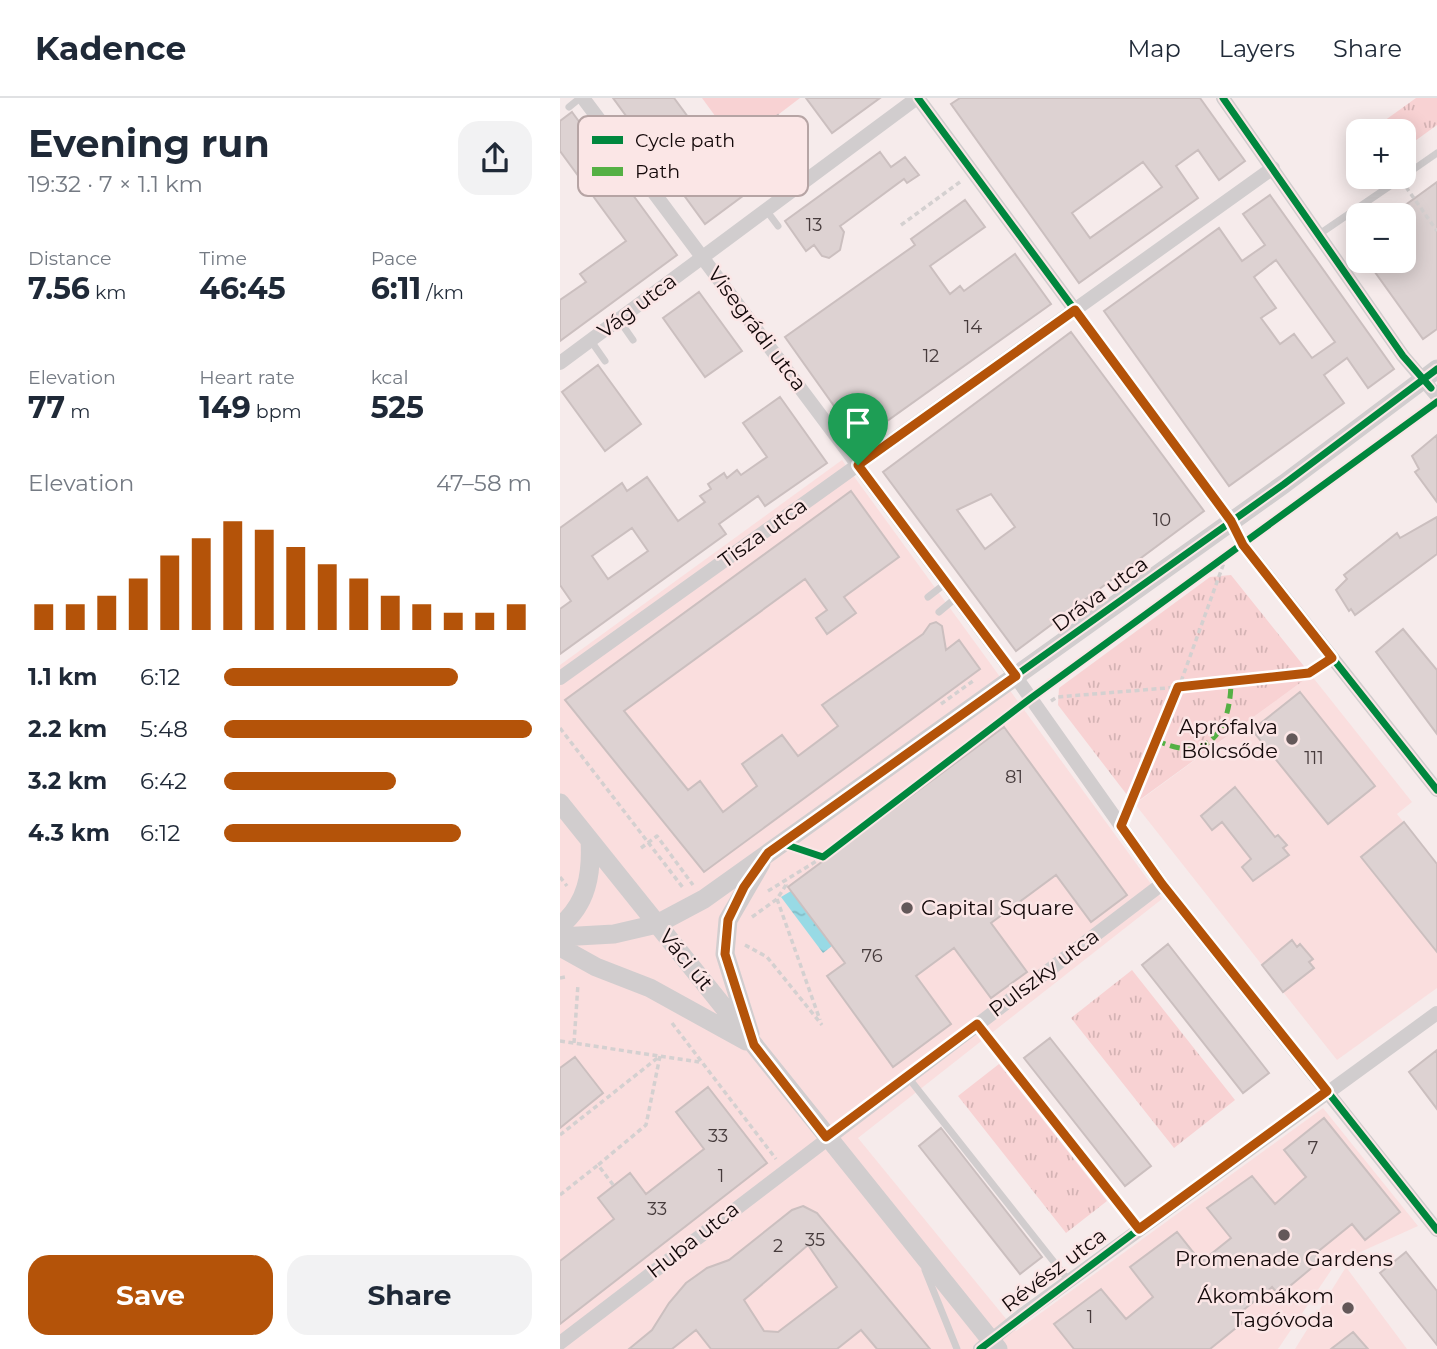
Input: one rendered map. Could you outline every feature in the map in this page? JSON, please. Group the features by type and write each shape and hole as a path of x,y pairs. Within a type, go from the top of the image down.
{"main road":[{"name":"Dráva utca","path":"560,937 614,934 657,924 704,899 1231,521 1430,374"},
{"name":"Váci út","path":"560,803 917,1250 990,1346"},
{"path":"560,926 574,915 591,874 590,840"},
{"path":"754,1045 725,954 728,920 744,887 768,853"},
{"path":"560,947 596,967 650,988 754,1045"}],"street":[{"name":"Visegrádi utca","path":"581,98 595,116"},
{"name":"Vág utca","path":"808,179 917,98"},
{"path":"917,98 1231,521 1243,545 1437,790"},
{"path":"1223,98 1403,356 1430,374 1437,396"},
{"name":"Tisza utca","path":"560,678 1273,168"},
{"name":"Visegrádi utca","path":"656,196 1016,676 1162,884 1437,1230"},
{"name":"Vág utca","path":"560,363 785,196"},
{"name":"Pulszky utca","path":"826,1137 1162,884"},
{"name":"Révész utca","path":"990,1346 1069,1281 1437,1013"},
{"name":"Huba utca","path":"560,1343 826,1137"}],"lane":[{"path":"569,107 581,98"},
{"path":"1416,167 1437,153"},
{"path":"1318,235 1385,189"},
{"path":"766,210 778,226"},
{"path":"619,320 633,340"},
{"path":"591,340 605,360"},
{"path":"928,597 946,583"},
{"path":"939,612 957,597"},
{"name":"Révész utca","path":"977,1024 1139,1229"},
{"path":"907,1076 1069,1281"},
{"name":"Váci út","path":"917,1250 957,1349"}],"path":[{"path":"901,225 973,173"},
{"path":"1410,189 1437,231"},
{"path":"1216,565 1243,545"},
{"path":"1121,826 1178,687 1226,557"},
{"path":"1040,710 1057,697 1309,673 1332,658"},
{"path":"560,728 668,866"},
{"path":"640,848 657,836 694,886"},
{"path":"771,889 833,849"},
{"path":"812,854 823,857"},
{"path":"560,877 568,888"},
{"path":"748,918 777,899 786,885 783,880"},
{"path":"767,957 822,1025 777,899"},
{"path":"574,1043 578,984"},
{"path":"668,1017 699,1062 784,1170"},
{"path":"560,1041 699,1062"},
{"path":"560,1135 660,1056"},
{"path":"560,1195 646,1125 660,1056"},
{"path":"598,1166 614,1186"}],"shaded area":[{"path":"842,460 1162,899 858,1138 1016,1331 1323,1108 1418,1226 1336,1263 1278,1349 560,1349 560,665"},
{"path":"1311,675 1412,802 1397,814 1437,864 1437,988 1337,1060 1283,992 1313,968 1309,962 1312,959 1301,944 1297,947 1292,941 1262,965 1135,804"},
{"name":"Ákombákom Tagóvoda","path":"1346,1267 1407,1349 1295,1349"}],"green space":[{"path":"702,98 800,98 776,116 715,116"},
{"path":"1416,98 1437,98 1437,125 1416,140 1416,119 1387,119"},
{"path":"1231,575 1311,675 1134,804 1058,705 1059,688 1210,577"},
{"path":"1132,970 1235,1100 1174,1148 1071,1018"},
{"path":"999,1064 1107,1201 1066,1233 958,1096"}],"water":[{"path":"791,891 832,946 823,953 781,897"}],"building":[{"path":"613,98 674,98 687,116 626,116"},
{"path":"806,98 880,98 832,133"},
{"path":"960,98 1200,98 1245,161 1219,180 1198,150 1176,166 1198,198 1079,283 951,104","holes":["1143,162 1162,187 1090,238 1072,213"]},
{"path":"572,112 578,120 578,176 560,151 560,121"},
{"path":"880,152 891,167 905,157 919,175 907,183 904,179 840,226 844,232 840,250 829,258 822,256 814,245 806,251 785,221"},
{"path":"1437,182 1437,329 1423,339 1376,273 1416,273 1416,203 1408,203"},
{"path":"1270,195 1394,369 1368,388 1347,358 1324,375 1344,403 1229,486 1104,311 1219,228 1242,261 1265,245 1243,214","holes":["1276,260 1335,342 1312,358 1294,334 1280,344 1261,318 1276,308 1254,277"]},
{"path":"593,196 634,196 677,255 560,341 560,300 586,282 580,274 626,241"},
{"path":"685,196 743,196 705,224"},
{"path":"965,200 985,227 930,266 950,294 960,286 964,291 1015,254 1051,304 859,441 785,337 915,245 911,239"},
{"path":"699,292 742,351 705,377 663,318"},
{"path":"1071,332 1204,511 1016,651 883,472","holes":["991,494 1015,527 985,549 957,510"]},
{"path":"598,365 641,424 605,451 562,392"},
{"path":"780,397 827,463 765,506 758,496 719,524 726,534 560,654 560,609 571,601 560,585 560,528 622,483 627,491 647,477 678,521 705,502 700,496 711,489 708,484 724,473 727,478 737,470 741,475 767,457 743,423","holes":["632,528 648,551 608,579 592,556"]},
{"path":"1437,435 1437,502 1415,472 1419,469 1412,456"},
{"path":"851,491 899,557 844,597 856,613 827,634 816,618 827,610 805,579 624,711 688,790 700,781 723,812 757,786 742,764 782,735 798,756 838,726 822,705 923,634 930,624 936,622 942,626 946,650 959,640 980,669 704,872 565,700"},
{"path":"1437,517 1437,554 1355,615 1351,609 1349,611 1336,590 1347,579 1344,575 1397,533 1400,538"},
{"path":"1403,629 1437,670 1437,734 1376,652"},
{"path":"1300,692 1375,786 1328,824 1252,730"},
{"name":"Capital Square","path":"1004,727 1127,895 1091,922 1056,875 991,923 1027,972 991,998 954,948 916,976 951,1024 893,1067 827,976 845,963 788,887"},
{"path":"1235,787 1275,837 1278,835 1287,845 1283,848 1289,855 1253,881 1242,867 1251,859 1222,822 1212,830 1201,816"},
{"path":"1404,822 1437,864 1437,952 1361,857"},
{"path":"1292,940 1297,947 1300,944 1313,959 1309,962 1314,968 1283,992 1262,965"},
{"path":"1168,944 1269,1073 1243,1093 1142,965"},
{"path":"1050,1038 1151,1166 1125,1186 1024,1058"},
{"path":"1437,1050 1437,1109 1409,1072"},
{"path":"575,1057 603,1093 560,1128 560,1068"},
{"path":"708,1087 767,1163 560,1324 560,1261 614,1219 598,1198 630,1173 646,1194 704,1149 676,1112"},
{"name":"Promenade Gardens","path":"1324,1118 1400,1212 1365,1240 1352,1224 1315,1254 1320,1261 1279,1295 1272,1287 1236,1316 1242,1323 1210,1349 1074,1349 1054,1324 1101,1289 1126,1319 1153,1297 1130,1267 1177,1232 1201,1262 1231,1238 1207,1208 1252,1176 1275,1204 1306,1177 1284,1150"},
{"path":"941,1128 1042,1257 1020,1274 919,1146"},
{"path":"803,1206 817,1213 930,1349 877,1349 861,1330 837,1349 711,1349 696,1330 672,1349 629,1349 652,1330 686,1283 707,1268 729,1260 792,1210","holes":["808,1245 837,1287 778,1332 764,1331 744,1300"]},
{"path":"1406,1252 1437,1291 1437,1345 1380,1273"},
{"path":"1353,1332 1368,1349 1331,1349"}],"marked path":[{"path":"1156,740 1174,747 1190,748 1203,745 1213,738 1227,714 1231,680"}],"cycle path":[{"path":"918,98 1231,521 1243,545 1437,790"},
{"path":"1223,98 1403,356 1431,388"},
{"path":"781,843 1284,484 1437,369"},
{"path":"781,843 823,857 1031,698 1437,402"},
{"path":"1327,1091 1437,1230"},
{"path":"980,1349 1139,1229"}],"place":[{"name":"Aprófalva Bölcsőde","path":"1292,739"},
{"name":"Capital Square","path":"907,908"},
{"name":"Promenade Gardens","path":"1284,1235"},
{"name":"Ákombákom Tagóvoda","path":"1348,1308"}],"route":[{"path":"1075,310 1231,521 1243,545 1332,658 1309,673 1178,687 1121,826 1162,884 1327,1091 1139,1229 977,1024 826,1137 754,1045 725,954 728,920 744,887 768,853 1016,676 858,465 1075,310"}]}
